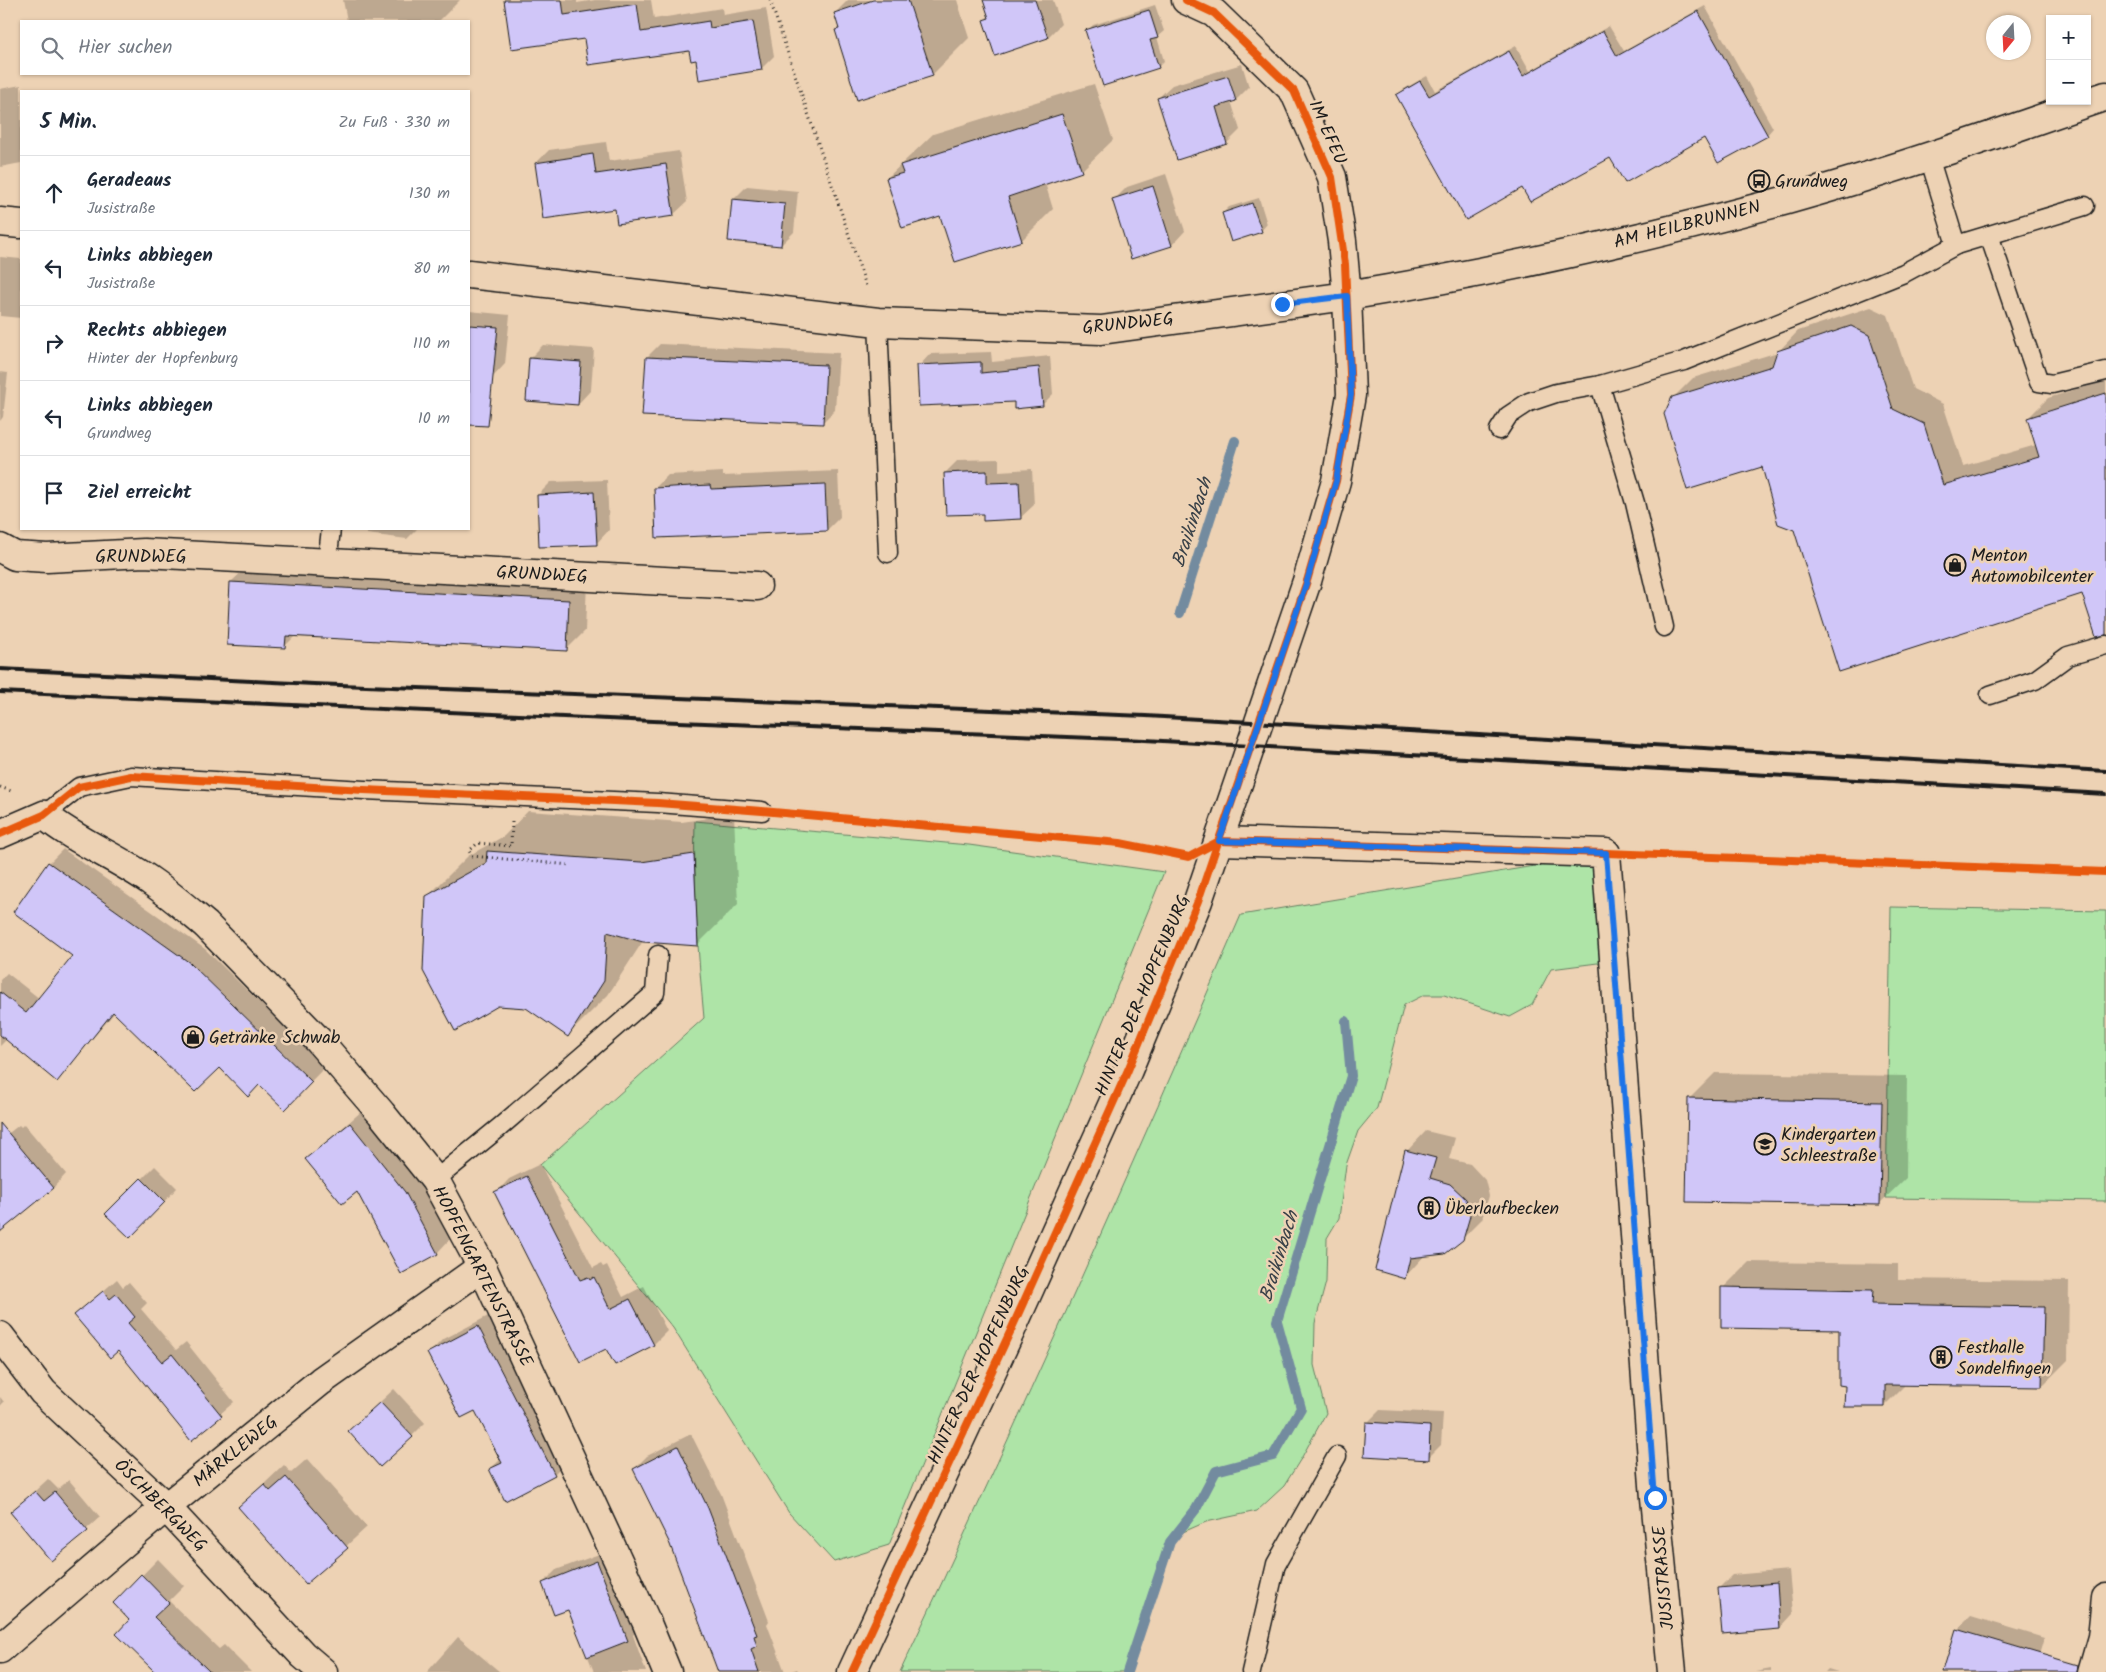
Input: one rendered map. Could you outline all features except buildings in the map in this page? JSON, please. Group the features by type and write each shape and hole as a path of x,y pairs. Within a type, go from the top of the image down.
{"street":[{"name":"IM EFEU","path":"1186,0 1214,13 1294,91 1332,177 1342,241 1347,296"},
{"name":"AM HEILBRUNNEN","path":"1347,296 1456,278 1679,228 1788,200 1929,157 2106,96"},
{"path":"0,222 20,224"},
{"name":"GRUNDWEG","path":"470,274 878,322 1101,330 1347,296"},
{"name":"HINTER DER HOPFENBURG","path":"852,1672 1011,1330 1128,1070 1198,902 1307,581 1336,481 1351,395 1347,296"},
{"name":"GRUNDWEG","path":"8,552 48,558 144,553 757,586"},
{"path":"0,834 44,815"},
{"name":"HOPFENGARTENSTRASSE","path":"44,815 62,830 151,881 206,925 319,1041 381,1112 435,1180 482,1267 646,1620 667,1672"},
{"name":"JUSISTRASSE","path":"1219,841 1606,853 1655,1498 1672,1672"},
{"name":"MÄRKLEWEG","path":"0,1650 166,1506 321,1381 482,1267"},
{"name":"ÖSCHBERGWEG","path":"0,1336 42,1392 166,1506 303,1655 324,1672"},
{"path":"2092,1672 2102,1638 2106,1598"}],"lane":[{"path":"1929,157 1956,245"},
{"path":"1499,430 1508,416 1529,402 1556,393 1600,385 1684,361 1904,273 1956,245 2084,206"},
{"path":"1989,235 2040,382 2052,384 2106,371"},
{"path":"878,322 888,554"},
{"path":"1600,385 1635,502 1664,627"},
{"path":"327,563 331,530"},
{"path":"1990,695 2035,680 2068,656 2106,645"},
{"path":"44,815 79,786 131,776 364,790 658,803 762,811"},
{"path":"435,1180 655,994 658,955"},
{"path":"1251,1672 1276,1564 1338,1456"}],"path":[{"path":"770,0 878,322"},
{"path":"511,846 478,843 469,851 472,856 571,865"}],"green space":[{"path":"695,821 969,845 1164,872 889,1545 834,1562 789,1513 673,1328 540,1165 704,1018 696,920"},
{"path":"1606,854 1613,961 1551,969 1532,1005 1510,1017 1444,995 1424,995 1404,1005 1377,1108 1358,1131 1346,1165 1339,1218 1327,1238 1326,1282 1315,1323 1314,1365 1326,1413 1284,1486 1257,1511 1206,1522 1167,1539 1124,1672 900,1672 1074,1295 1241,915"},
{"path":"1891,907 2106,911 2106,1201 1886,1198"}],"waterway":[{"name":"Braikinbach","path":"1180,613 1235,441"},
{"name":"Braikinbach","path":"1127,1672 1170,1542 1196,1509 1216,1471 1273,1456 1301,1408 1277,1321 1351,1076 1346,1021"}],"railway":[{"path":"0,669 314,684 1146,716 2106,771"},
{"path":"0,692 653,721 1145,740 2106,794"}],"cycle path":[{"path":"852,1672 1011,1330 1128,1070 1198,901 1307,581 1336,481 1351,395 1345,264 1332,177 1294,91 1214,13 1186,0"},
{"path":"0,834 44,815 79,787 131,776 364,790 658,803 1120,843 1189,857 1219,841"},
{"path":"1219,841 1606,853 2106,872"}],"place":[{"name":"Grundweg","path":"1759,181"},
{"name":"Menton Automobilcenter","path":"1955,565"},
{"name":"Getränke Schwab","path":"193,1037"},
{"name":"Kindergarten Schleestraße","path":"1765,1144"},
{"name":"Überlaufbecken","path":"1429,1208"},
{"name":"Festhalle Sondelfingen","path":"1941,1357"}],"route":[{"path":"1282,304 1347,296 1351,395 1336,481 1307,581 1219,841 1606,853 1655,1498"}]}
